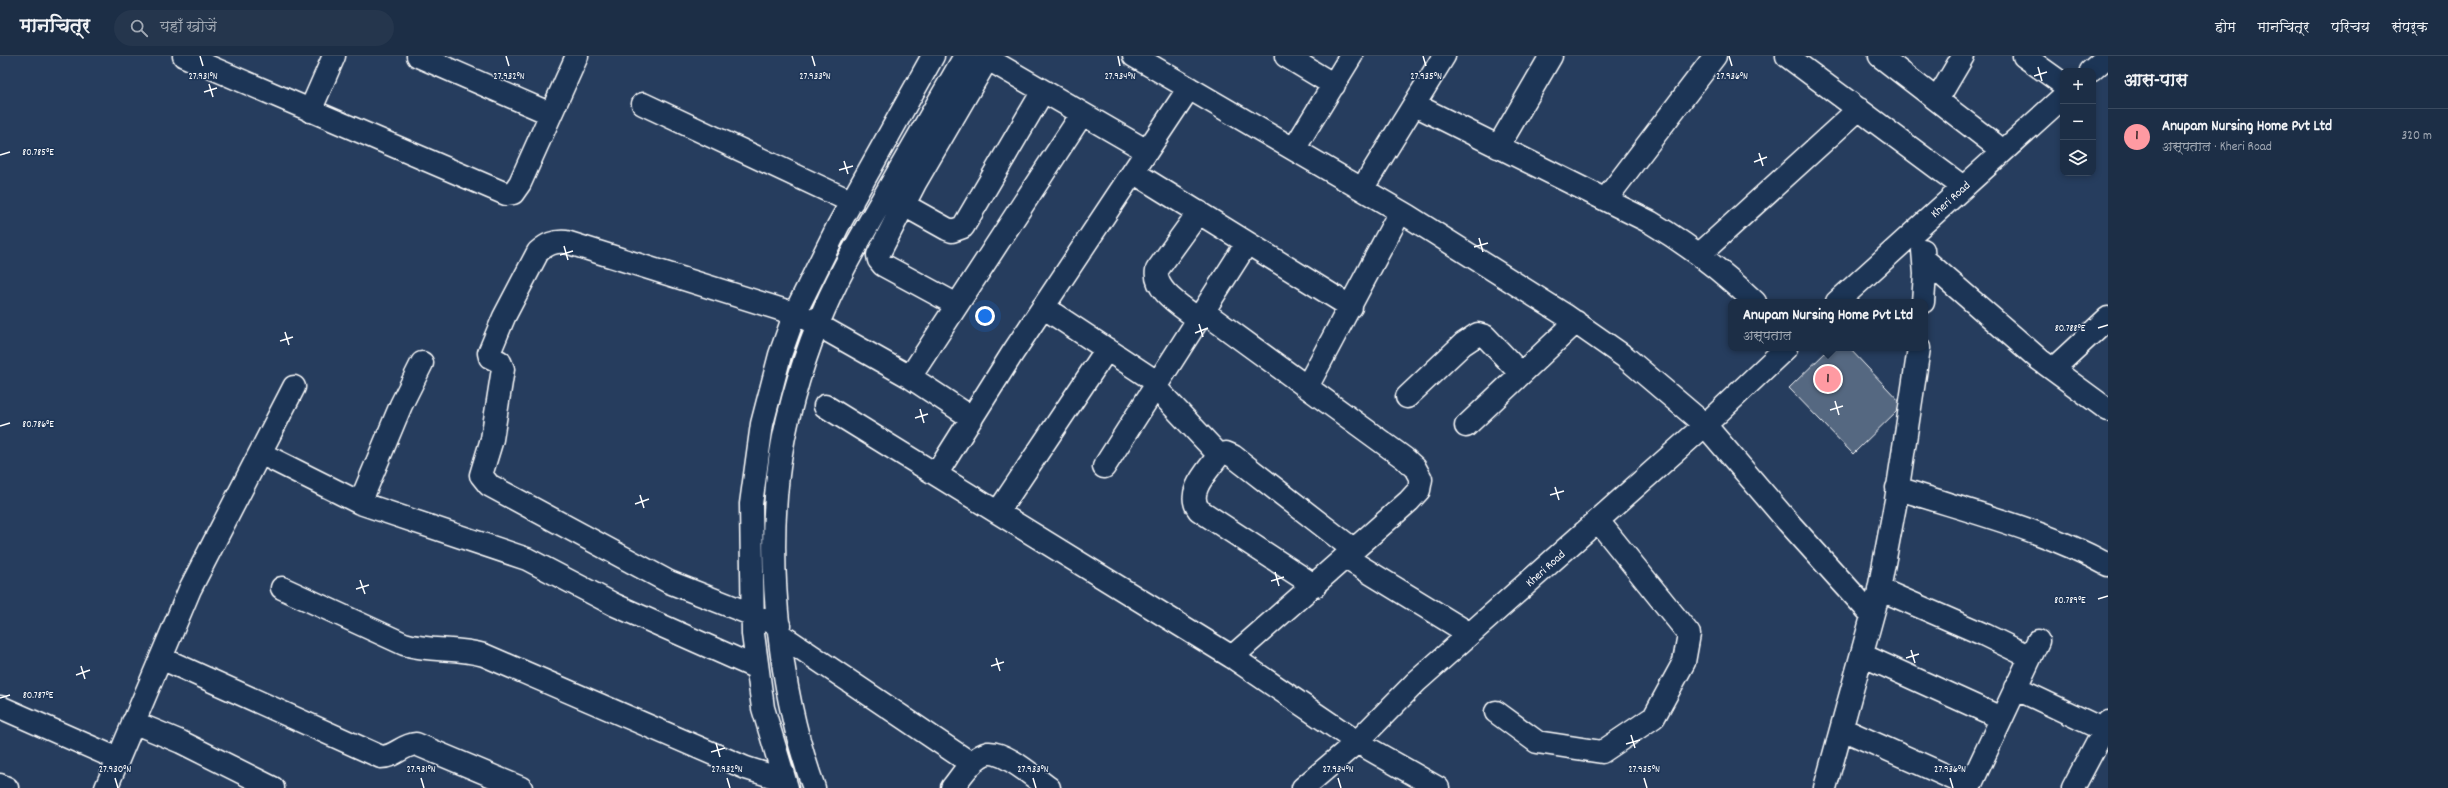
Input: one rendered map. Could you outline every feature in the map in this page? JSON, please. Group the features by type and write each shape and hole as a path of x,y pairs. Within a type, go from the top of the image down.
{"street":[{"path":"184,56 506,194 512,194 520,183 577,56"},
{"path":"310,111 334,56"},
{"path":"418,56 551,114"},
{"path":"786,784 763,708 757,668 769,623 776,553 778,474 793,404 807,318 852,202 933,56"},
{"path":"1134,56 1400,212 1576,322 1626,357 1705,425 1872,615"},
{"path":"1286,56 1334,85"},
{"path":"1294,149 1351,56"},
{"path":"1362,189 1444,56"},
{"path":"1498,147 1551,56"},
{"path":"1787,56 1963,187"},
{"path":"1880,56 2003,151"},
{"path":"1937,100 1963,56"},
{"path":"2024,56 2060,82"},
{"path":"2094,68 2108,56"},
{"path":"807,318 856,247 961,57"},
{"path":"957,305 883,265 879,260 879,249 988,58 1147,151"},
{"path":"1606,199 1708,58"},
{"path":"937,473 1043,307 1189,88"},
{"path":"904,204 952,231 963,227 1043,91"},
{"name":"Kheri Road","path":"1839,299 2060,100"},
{"path":"643,104 852,202"},
{"path":"1415,105 1606,199 1683,241 1720,269 1752,299"},
{"path":"1700,254 1860,110"},
{"path":"910,377 1082,114"},
{"path":"1133,172 1351,307"},
{"path":"1199,212 1157,270 1156,278 1161,288 1307,387 1404,458 1415,468 1421,479 1419,490 1409,501 1315,586 1232,657"},
{"path":"1307,387 1351,307 1400,212"},
{"path":"1921,225 1924,259 1923,299"},
{"path":"972,418 910,377 807,318 566,242 556,241 546,245 538,252 504,317 489,353 490,357 500,362 503,369 492,439 481,475 483,480 489,485 602,544 646,571 769,623 972,764"},
{"path":"1104,467 1202,316 1247,243"},
{"path":"1924,259 2053,369 2108,410"},
{"path":"1043,307 1107,349 1157,385 1219,455"},
{"path":"2053,369 2108,318"},
{"path":"1466,426 1576,322"},
{"path":"1407,397 1463,344 1478,334 1488,339 1521,374"},
{"path":"998,512 1107,349"},
{"name":"Kheri Road","path":"1303,788 1357,742 1416,682 1705,425 1783,351"},
{"path":"1825,788 1879,588 1897,488 1919,351"},
{"path":"360,504 401,405 422,363"},
{"path":"106,788 190,590 294,386"},
{"path":"825,406 937,473 1232,657 1357,742 1438,788"},
{"path":"260,453 360,504 526,559 615,605 757,668"},
{"path":"1315,586 1199,510 1194,504 1195,491 1219,455 1226,453 1233,456 1350,554 1470,634"},
{"path":"1897,488 2038,535 2068,546 2108,565"},
{"path":"1496,712 1537,742 1602,752 1654,717 1684,662 1689,634 1598,521"},
{"path":"282,588 404,644 422,649 453,649 484,655 786,784"},
{"path":"1842,729 1970,787 2034,649 1985,635 1879,588"},
{"path":"769,623 788,689 796,730 814,788"},
{"path":"1862,655 2002,718"},
{"path":"161,658 381,758 389,757 409,744 416,744 522,788"},
{"path":"2016,688 2106,728 2073,788"},
{"path":"0,707 118,759"},
{"path":"133,722 180,742 273,788"},
{"path":"952,788 972,764 987,753 997,754 1007,758 1041,786"},
{"path":"0,785 6,788"}],"building":[{"path":"1827,351 1852,351 1903,405 1853,454 1789,388"}],"place":[{"name":"Anupam Nursing Home Pvt Ltd","path":"1828,379"}]}
